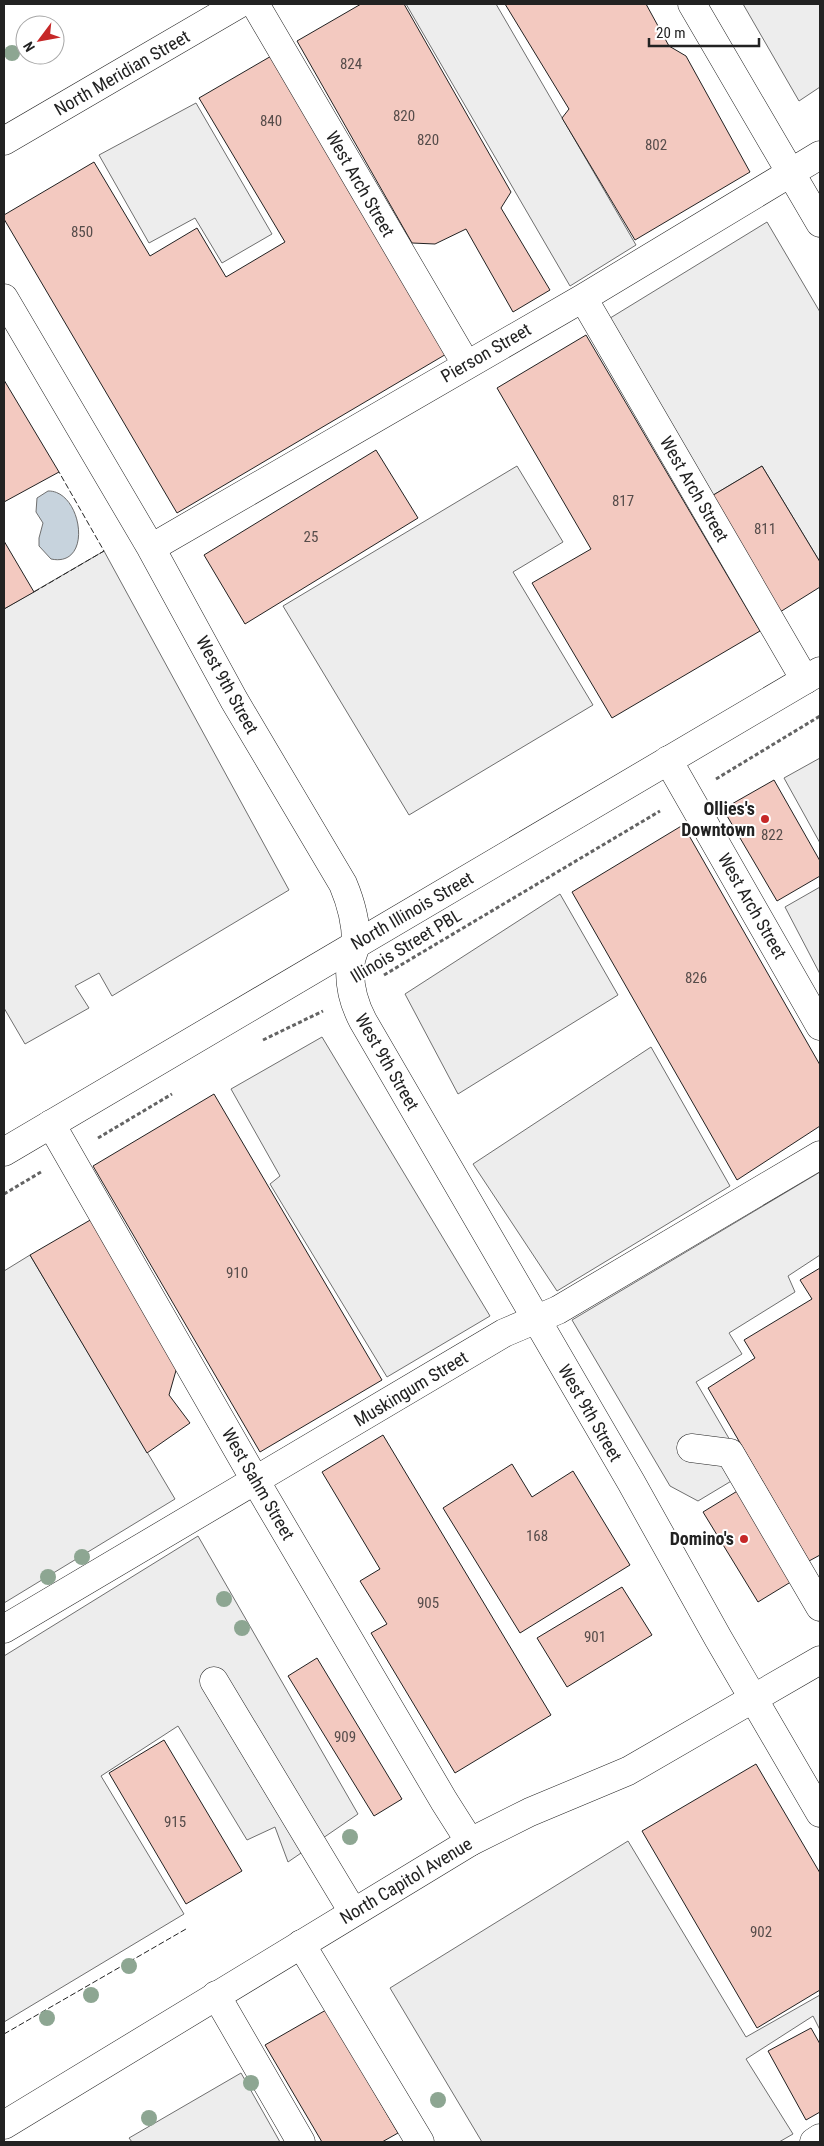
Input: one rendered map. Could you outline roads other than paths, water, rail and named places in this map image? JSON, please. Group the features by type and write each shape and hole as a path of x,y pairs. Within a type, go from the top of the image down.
{"street":[{"name":"North Meridian Street","path":"4,141 239,4"},
{"name":"West Arch Street","path":"255,4 466,364"},
{"path":"692,4 820,223"},
{"name":"Pierson Street","path":"151,548 466,364 584,298 820,155"},
{"name":"West 9th Street","path":"4,298 151,548 234,700 343,884 354,916 356,944 351,960 352,994 355,1006 820,1813"},
{"name":"West Arch Street","path":"584,298 813,675"},
{"name":"North Illinois Street","path":"4,1152 813,675"},
{"name":"West Arch Street","path":"668,760 820,1026"},
{"name":"West Sahm Street","path":"52,1124 256,1480 444,1801 470,1842"},
{"name":"Muskingum Street","path":"4,1629 504,1334 558,1310 820,1155"},
{"path":"691,1448 730,1453 820,1607"},
{"name":"North Capitol Avenue","path":"4,2125 470,1842 530,1812 628,1772 820,1660"},
{"path":"214,1681 353,1912"},
{"path":"301,1944 420,2142"},
{"path":"216,1995 301,2142"},
{"path":"814,2142 820,2138"}],"place":[{"name":"Ollies's Downtown","path":"765,819"},
{"name":"Domino's","path":"744,1539"}]}
